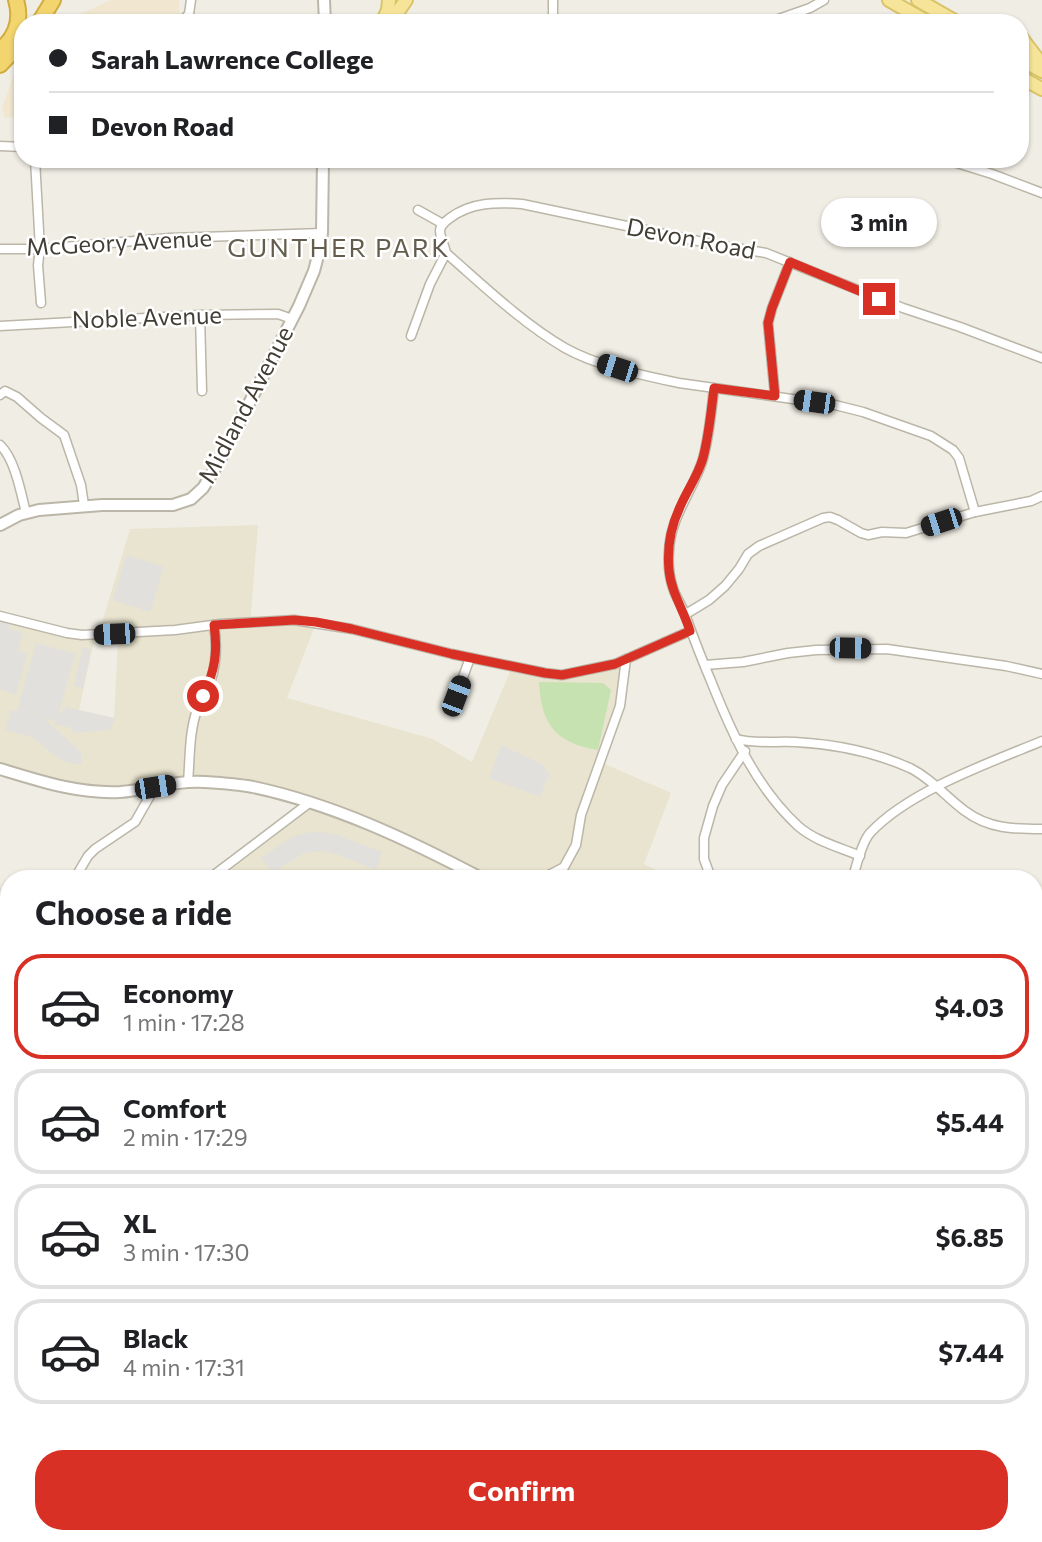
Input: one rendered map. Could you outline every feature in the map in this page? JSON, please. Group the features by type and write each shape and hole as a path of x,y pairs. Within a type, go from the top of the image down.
{"highway":[{"path":"0,50 14,35"},
{"path":"0,65 14,50"}],"main road":[{"path":"918,0 942,14"},
{"path":"895,3 914,14"},
{"path":"1029,48 1042,65"}],"street":[{"path":"793,14 824,0"},
{"path":"35,168 41,303"},
{"name":"Midland Avenue","path":"0,525 26,513 84,505 169,506 183,503 203,488 292,319 314,271 321,233 323,168"},
{"path":"973,168 1042,192"},
{"name":"Devon Road","path":"443,224 472,206 522,204 766,253 903,308 1042,358"},
{"path":"418,210 443,224 440,231 446,253 519,316 566,348 584,357 642,375 679,383 835,405 931,436 953,450 959,458 975,512"},
{"name":"McGeory Avenue","path":"0,249 170,238 321,233"},
{"path":"411,336 430,284 446,253"},
{"path":"775,396 768,323 790,262"},
{"name":"Noble Avenue","path":"0,326 200,315 278,314 292,319"},
{"path":"200,315 202,391"},
{"path":"714,388 703,459 680,507 669,549 669,572 673,588 727,720 761,782 808,834 860,856"},
{"path":"0,396 5,391 17,397 64,435 81,485 84,505"},
{"path":"0,445 6,450 12,464 26,513"},
{"path":"685,614 709,600 725,586 748,554 759,546 823,517 838,520 868,535 882,532 906,533 975,512 1031,501 1042,496"},
{"path":"0,616 82,635 305,621 352,629 470,658 562,675 615,664 690,631"},
{"path":"188,782 196,712 216,659 214,625"},
{"path":"705,665 743,662 807,651 887,649 1006,666 1042,674"},
{"path":"456,696 470,658"},
{"path":"558,870 564,867 576,845 581,815 620,705 626,659"},
{"path":"736,739 750,743 793,742 848,748 875,755 925,776 966,812 985,822 1011,829 1042,829"},
{"path":"856,870 868,835 907,804 937,787 1042,741"},
{"path":"708,870 704,859 704,838 713,806 722,785 750,743"},
{"path":"0,769 58,787 82,791 124,792 188,782 250,787 351,817 465,870"},
{"path":"80,870 95,849 135,822 155,787"},
{"path":"220,870 309,803"}],"shaded area":[{"path":"110,0 179,0 180,14 80,14"},
{"path":"14,75 14,118 5,118 2,108"},
{"path":"258,525 250,624 316,623 287,698 433,739 472,762 512,667 561,676 624,662 619,703 598,761 671,793 644,864 656,870 222,870 311,802 182,780 84,788 0,764 0,619 95,636 79,710 114,718 118,642 98,636 130,529"},
{"path":"126,555 164,567 150,612 113,600"},
{"path":"0,620 10,623 8,629 23,632 18,651 27,654 16,695 0,689"},
{"path":"36,643 75,654 58,716 68,705 69,708 115,718 110,730 72,733 72,728 55,725 55,721 43,718 81,752 82,765 58,758 32,737 5,730 11,710 17,711"},
{"path":"83,647 91,649 83,688 74,686"},
{"path":"501,745 542,764 549,775 540,797 489,778"},
{"path":"310,832 332,833 382,852 376,870 324,851 304,853 277,870 269,869 261,858 292,837"}],"green space":[{"path":"539,682 603,683 611,690 598,750 571,742 553,729 543,709"}],"district":[{"name":"GUNTHER PARK","path":"339,248"}],"route":[{"path":"203,696 216,659 214,625 294,620 316,622 452,654 562,675 615,664 690,631 673,588 669,572 669,549 680,507 703,459 714,388 775,396 768,323 790,262 879,299"}]}
